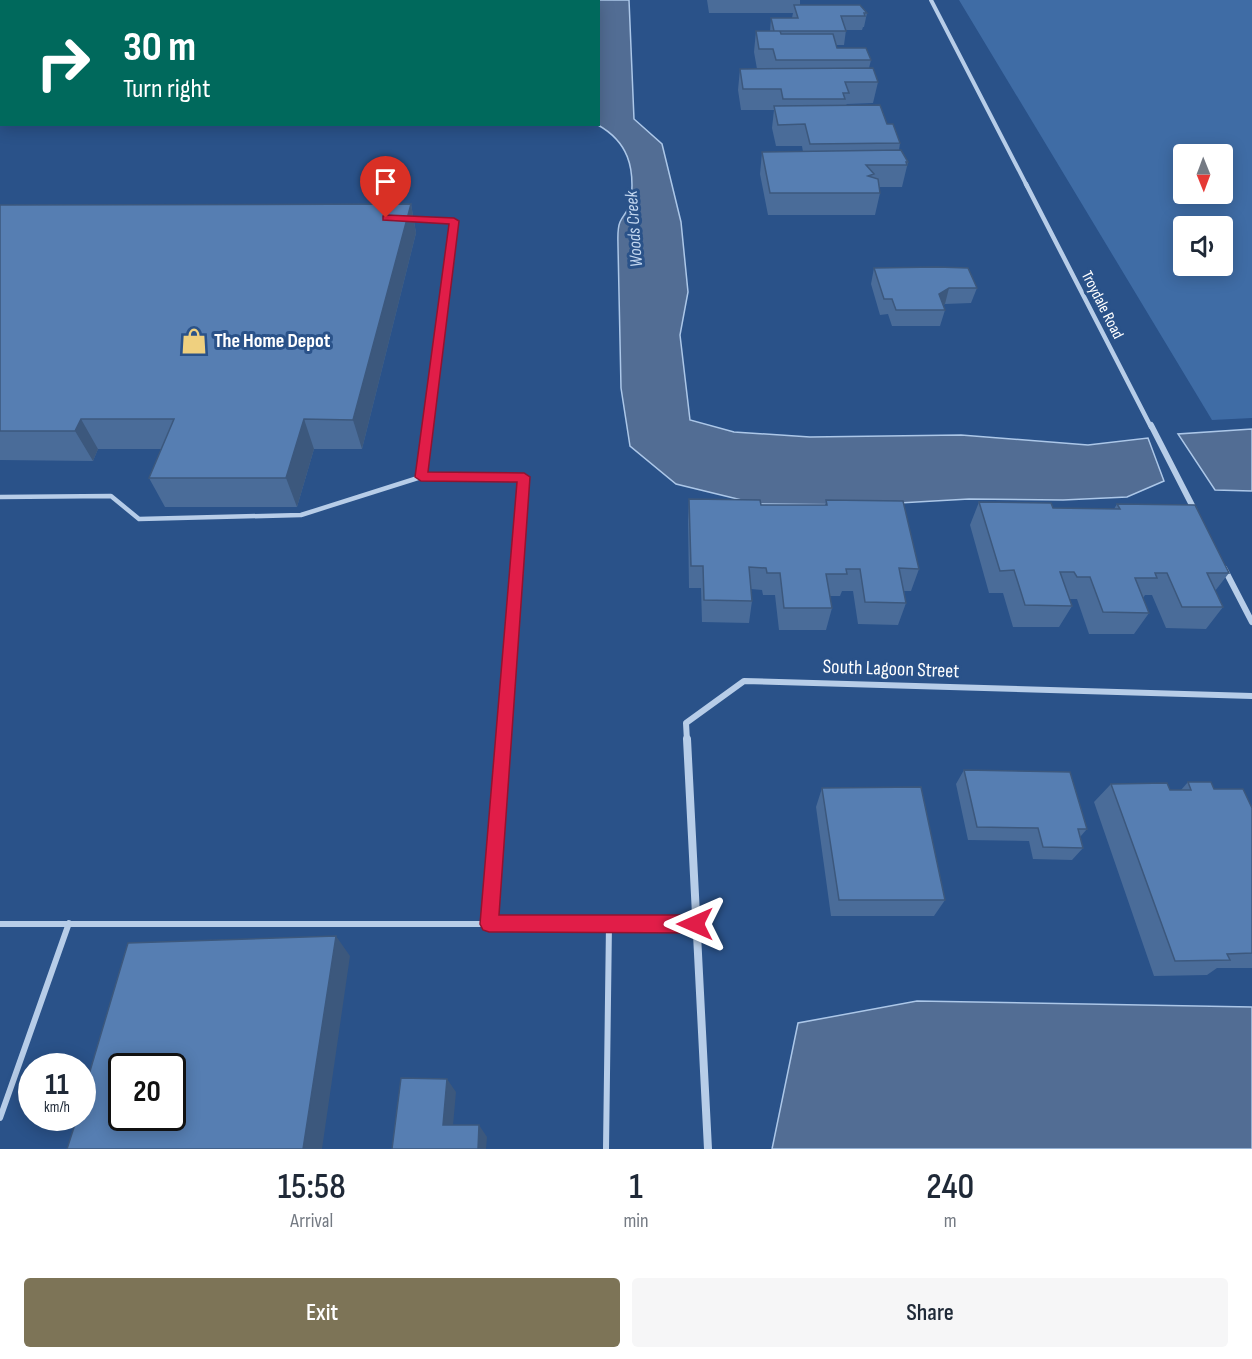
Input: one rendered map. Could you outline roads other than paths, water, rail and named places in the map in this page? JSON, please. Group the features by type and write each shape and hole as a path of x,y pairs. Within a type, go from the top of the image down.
{"street":[{"name":"Troydale Road","path":"931,0 1201,522"},
{"path":"1221,562 1252,622"},
{"name":"South Lagoon Street","path":"695,924 686,723 744,681 1252,696"},
{"path":"695,924 708,1149"}],"lane":[{"path":"397,218 454,221 421,477"},
{"path":"0,497 111,496 139,519 301,514 421,477 524,477 489,924"},
{"path":"0,1118 69,922"},
{"path":"0,924 69,922 695,924"},
{"path":"606,1149 609,924"}],"water":[{"name":"Woods Creek","path":"600,0 629,0 634,119 662,144 681,222 688,292 680,335 690,420 734,432 810,437 961,435 1088,445 1148,438 1164,481 1127,497 1063,500 969,499 864,505 758,504 676,484 630,446 621,388 618,228 630,204 632,177 623,148 599,126"},
{"path":"1252,429 1252,491 1215,490 1178,434"},
{"path":"917,1001 1252,1007 1252,1149 772,1149 798,1023"}],"place":[{"name":"The Home Depot","path":"194,341"}]}
